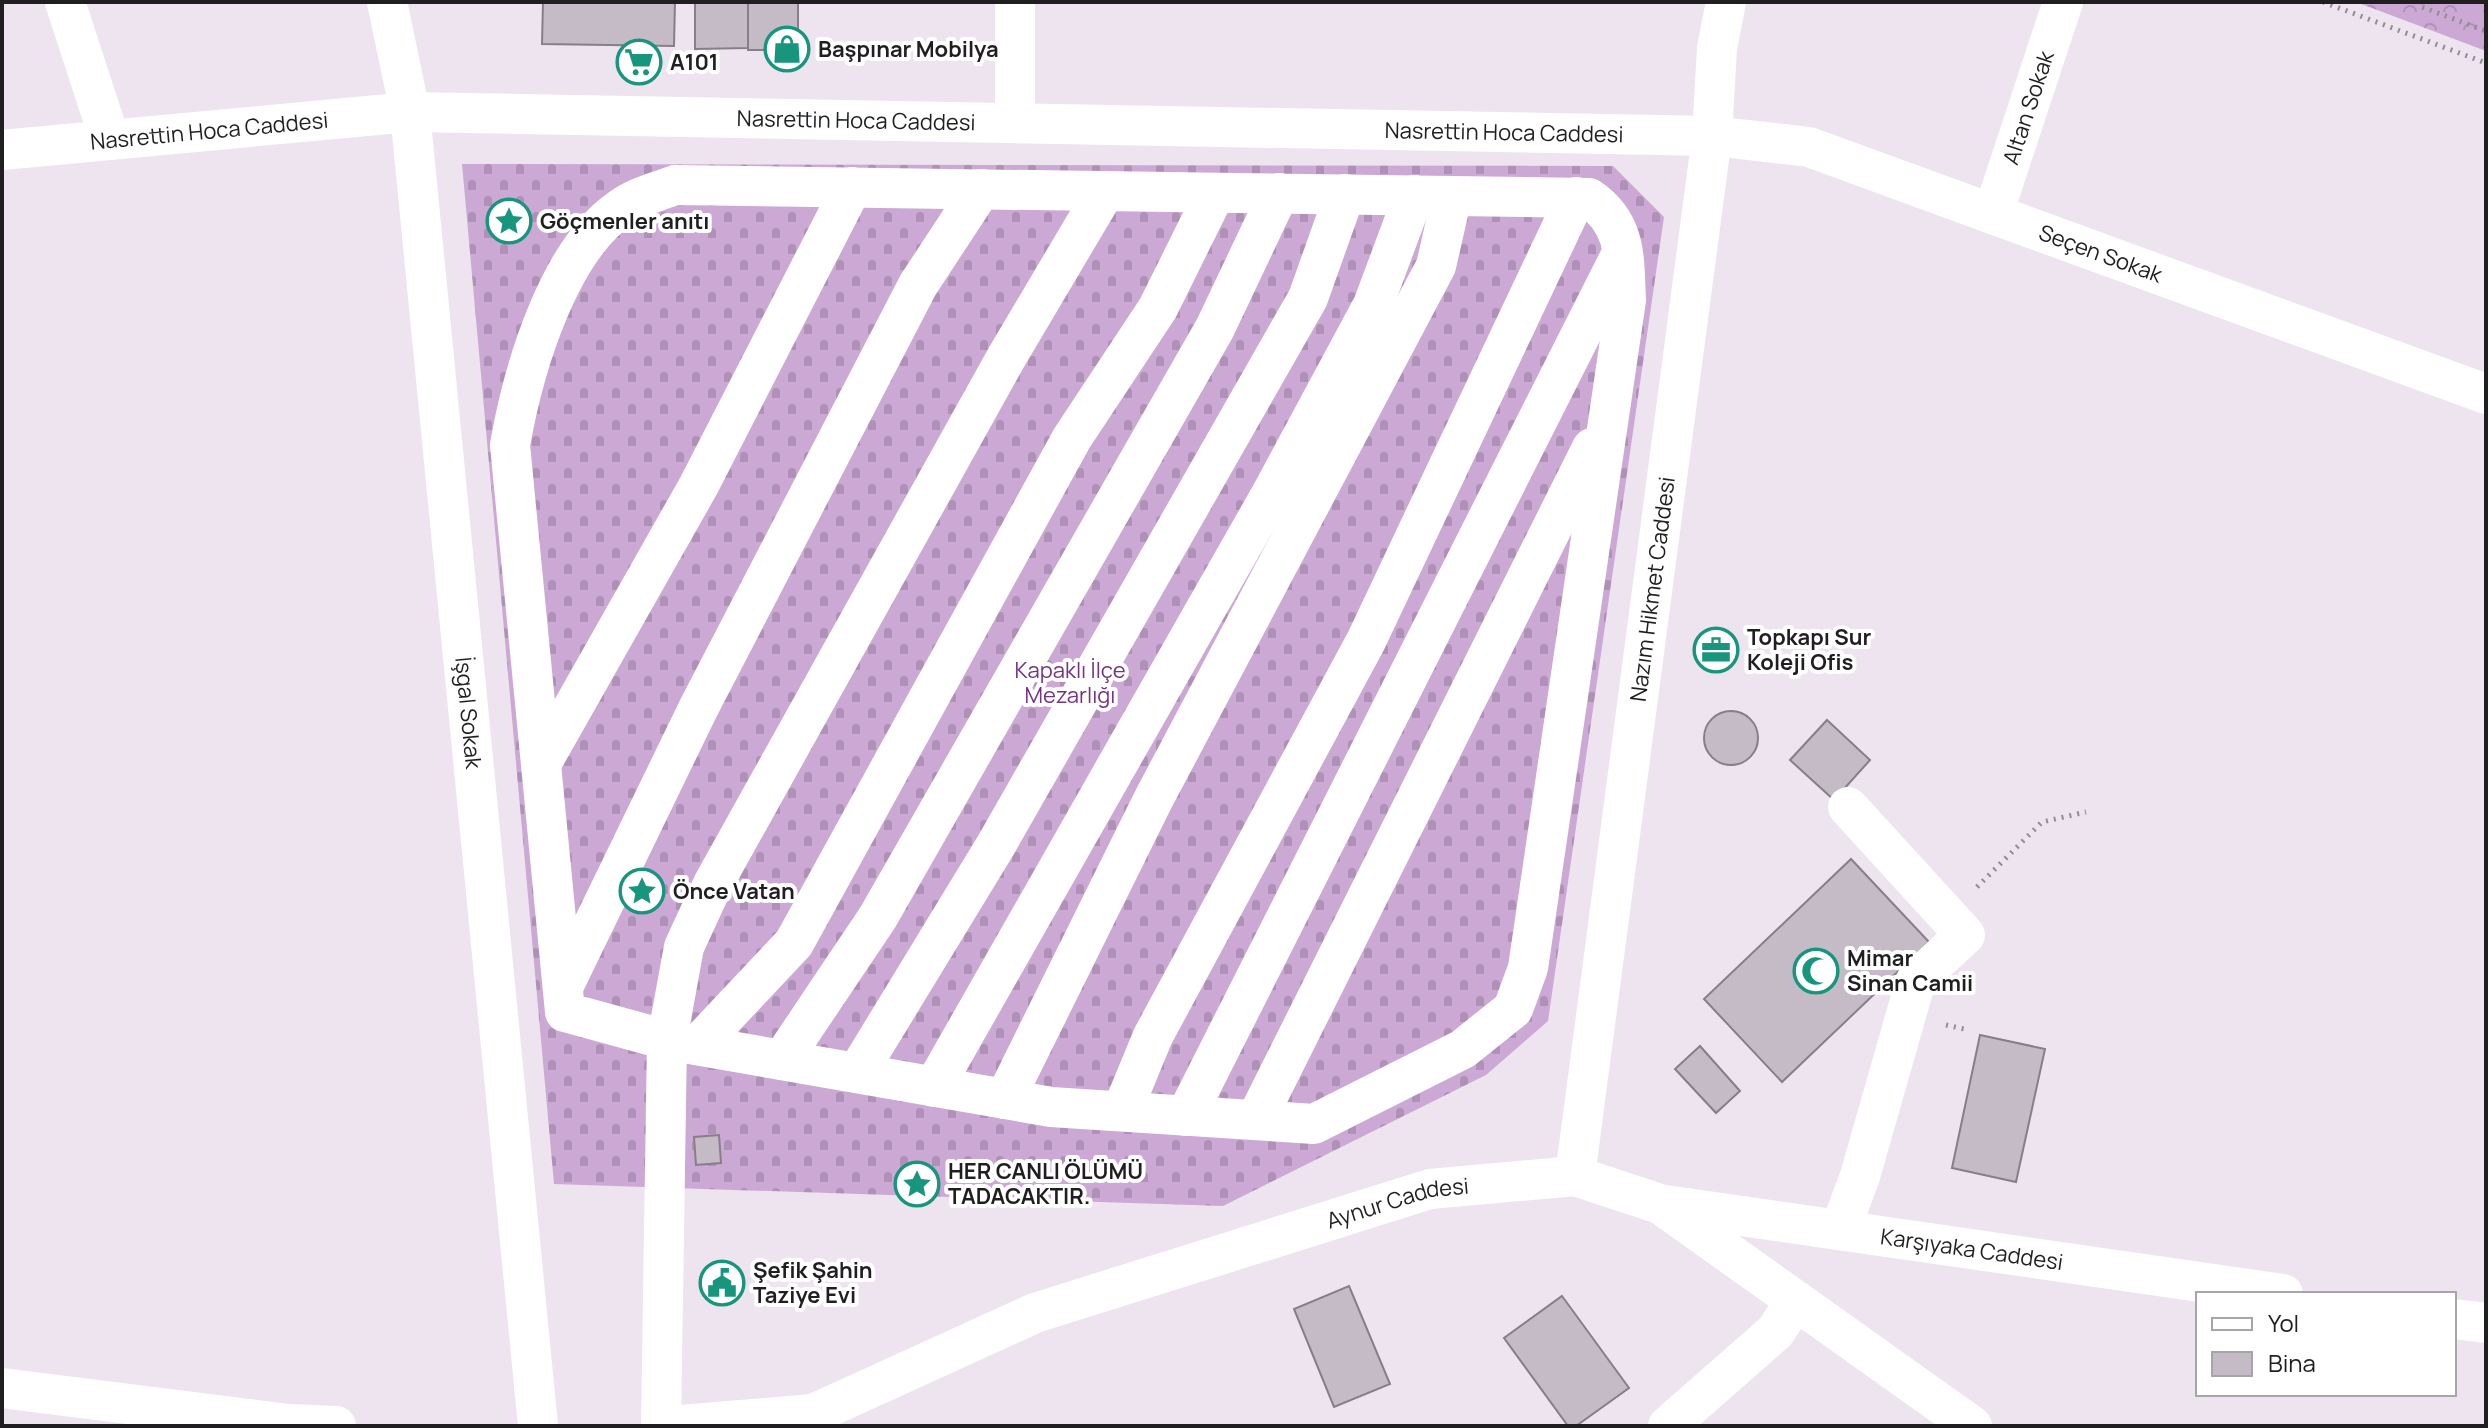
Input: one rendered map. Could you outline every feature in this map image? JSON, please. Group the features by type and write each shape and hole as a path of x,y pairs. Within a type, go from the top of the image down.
{"street":[{"path":"65,2 110,140"},
{"name":"İşgal Sokak","path":"387,2 410,112 538,1426"},
{"path":"1015,2 1015,121"},
{"name":"Nazım Hikmet Caddesi","path":"1575,1176 1712,136 1717,48 1726,2"},
{"name":"Altan Sokak","path":"1993,214 2063,2"},
{"name":"Nasrettin Hoca Caddesi","path":"2,150 410,112 1712,136"},
{"name":"Seçen Sokak","path":"1712,136 1809,147 2486,394"},
{"path":"675,185 852,187 1576,197 1589,198 1608,211 1624,248 1626,300 1528,968 1513,1009 1463,1049 1314,1124 1051,1107 683,1042 565,1012 510,445 521,381 552,298 592,237 628,204 675,185"},
{"path":"541,764 699,485 852,187"},
{"path":"563,987 698,709 910,299 981,189"},
{"path":"661,1426 683,1042 684,947 713,884 1006,358 1105,191"},
{"path":"683,1042 794,943 1072,438 1158,308 1215,193"},
{"path":"782,1060 831,992 886,904 1215,328 1279,193"},
{"path":"857,1073 996,845 1308,298 1345,194"},
{"path":"934,1087 1287,465 1433,195"},
{"path":"1005,1099 1153,800 1436,266 1433,195"},
{"path":"1122,1111 1153,1036 1366,641 1576,197"},
{"path":"1186,1116 1624,248"},
{"path":"1256,1120 1609,416"},
{"path":"1840,1230 1860,1176 1916,980 1965,935 1848,807"},
{"name":"Aynur Caddesi","path":"669,1426 800,1420 1035,1313 1430,1189 1575,1176 1660,1204 1972,1426"},
{"name":"Karşıyaka Caddesi","path":"1660,1204 2269,1292"},
{"path":"1668,1426 1775,1332 1796,1301"},
{"path":"2456,1319 2486,1323"},
{"path":"2,1388 291,1425 336,1426"}],"path":[{"path":"2323,2 2486,63"},
{"path":"2421,2 2419,6 2486,31"},
{"path":"1948,916 2042,822 2086,812"}],"green space":[{"path":"2356,2 2486,2 2486,51"},
{"name":"Kapaklı İlçe Mezarlığı","path":"462,164 1613,166 1664,217 1548,1021 1486,1075 1223,1206 554,1184"}],"building":[{"path":"543,2 675,2 674,46 542,44"},
{"path":"695,2 748,2 748,48 695,49"},
{"path":"748,2 798,2 798,50 748,50"},
{"path":"1731,711 1750,719 1758,738 1750,757 1731,765 1712,757 1704,738 1712,719"},
{"path":"1827,720 1870,760 1834,800 1790,760"},
{"name":"Mimar Sinan Camii","path":"1851,859 1929,942 1782,1082 1704,999"},
{"path":"1980,1035 2045,1049 2016,1182 1952,1168"},
{"path":"1700,1046 1740,1091 1716,1113 1675,1069"},
{"path":"719,1135 721,1163 696,1165 694,1137"},
{"path":"1349,1286 1390,1384 1334,1407 1294,1309"},
{"path":"1562,1296 1629,1388 1576,1426 1568,1426 1504,1338"}],"place":[{"name":"Başpınar Mobilya","path":"787,49"},
{"name":"A101","path":"639,62"},
{"name":"Göçmenler anıtı","path":"509,221"},
{"name":"Topkapı Sur Koleji Ofis","path":"1716,650"},
{"name":"Önce Vatan","path":"642,891"},
{"name":"Mimar Sinan Camii","path":"1816,971"},
{"name":"HER CANLI ÖLÜMÜ TADACAKTIR.","path":"917,1184"},
{"name":"Şefik Şahin Taziye Evi","path":"722,1283"}]}
